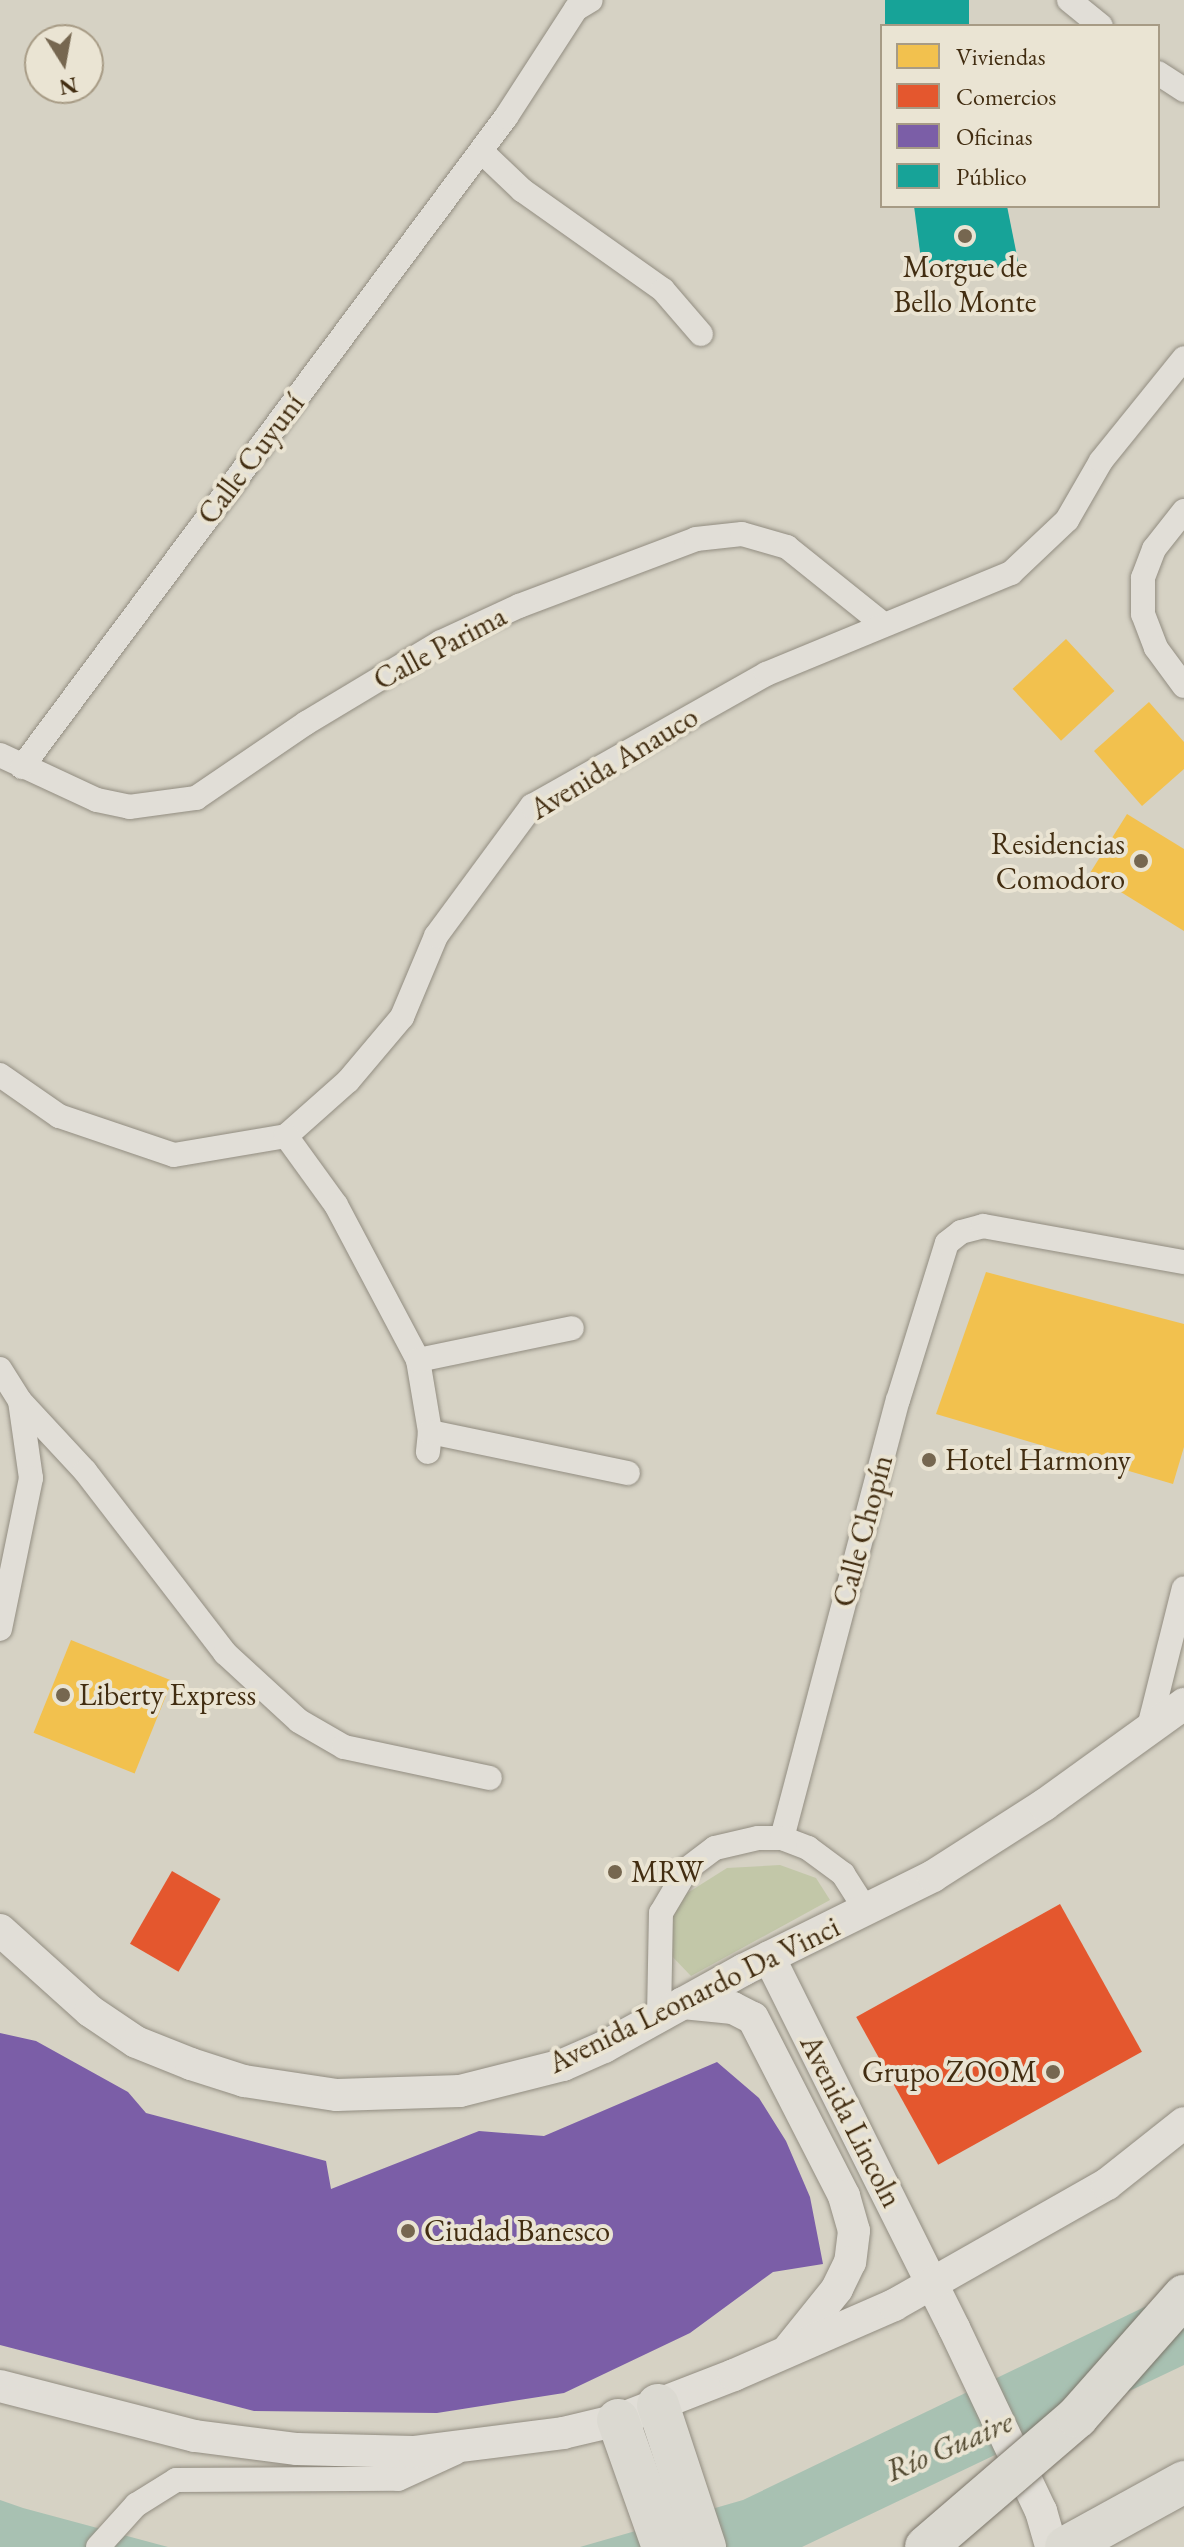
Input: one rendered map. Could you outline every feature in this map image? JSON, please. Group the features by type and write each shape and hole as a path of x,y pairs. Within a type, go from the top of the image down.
{"highway":[{"path":"926,2547 1077,2417 1184,2296"},
{"path":"660,2413 705,2547"},
{"path":"621,2430 663,2547"},
{"path":"1122,2537 1184,2482"},
{"path":"1066,2547 1122,2537 1184,2515"}],"street":[{"name":"Calle Cuyuní","path":"22,767 481,151 576,9 591,0"},
{"path":"1069,0 1099,24"},
{"path":"1160,74 1184,90"},
{"path":"481,151 522,190 663,290 701,334"},
{"name":"Avenida Anauco","path":"286,1136 348,1081 402,1017 436,936 532,806 766,674 882,623 1011,573 1067,520 1101,461 1184,358"},
{"path":"1184,511 1154,549 1143,578 1143,602 1156,648 1184,686"},
{"name":"Calle Parima","path":"0,755 97,800 129,807 196,798 306,723 441,642 519,606 696,539 742,534 787,547 882,623"},
{"path":"0,1075 59,1116 174,1155 286,1136 336,1205 418,1360 429,1442 628,1473"},
{"name":"Calle Chopín","path":"782,1838 898,1400 947,1243 961,1232 983,1226 1184,1262"},
{"path":"418,1360 572,1328"},
{"path":"0,1369 20,1401 85,1471 225,1653 299,1721 344,1747 490,1778"},
{"path":"0,1629 29,1507 31,1452 20,1401"},
{"path":"1148,1731 1182,1602"},
{"name":"Avenida Leonardo Da Vinci","path":"0,1930 90,2011 136,2042 244,2081 294,2091 389,2097 460,2091 563,2065 866,1910 998,1835 1184,1704"},
{"path":"786,2353 837,2289 850,2262 854,2231 844,2196 753,2018 733,2008 671,2010 661,1913 687,1869 738,1840 782,1838 827,1859 843,1874 866,1910"},
{"name":"Avenida Lincoln","path":"769,1957 954,2328 1041,2511 1051,2547"},
{"path":"0,2386 195,2436 357,2453 468,2447 621,2430 933,2285 1107,2184 1184,2123"},
{"path":"98,2547 136,2505 176,2480 398,2479 468,2447"}],"shaded area":[{"path":"780,1865 816,1878 830,1900 691,1976 666,1950 669,1918 681,1897 727,1868"}],"water":[{"name":"Río Guaire","path":"1184,2288 1184,2365 802,2547 580,2547 743,2500"},
{"path":"0,2500 23,2508 168,2547 0,2547"}],"building: Viviendas":[{"path":"1066,639 1114,691 1061,741 1013,689"},
{"path":"1149,702 1184,742 1184,769 1142,806 1094,751"},
{"name":"Residencias Comodoro","path":"1127,814 1184,849 1184,931 1090,873"},
{"path":"986,1272 1184,1324 1184,1447 1173,1484 936,1414"},
{"path":"71,1640 172,1681 135,1774 34,1733"}],"building: Comercios":[{"path":"172,1871 220,1899 178,1972 130,1944"},
{"path":"1060,1904 1142,2052 938,2165 856,2017"}],"building: Oficinas":[{"name":"Ciudad Banesco","path":"0,2033 36,2041 128,2092 146,2113 326,2161 331,2189 479,2131 544,2136 717,2062 759,2098 786,2141 810,2197 823,2264 773,2272 690,2333 564,2393 437,2413 254,2411 0,2345"}],"building: Público":[{"path":"885,0 969,0 969,24 885,24"},
{"name":"Morgue de Bello Monte","path":"914,208 1007,208 1019,266 923,275"}],"place":[{"name":"Morgue de Bello Monte","path":"965,236"},
{"name":"Residencias Comodoro","path":"1141,861"},
{"name":"Hotel Harmony","path":"929,1460"},
{"name":"Liberty Express","path":"63,1695"},
{"name":"MRW","path":"615,1872"},
{"name":"Grupo ZOOM","path":"1053,2072"},
{"name":"Ciudad Banesco","path":"408,2231"}]}
